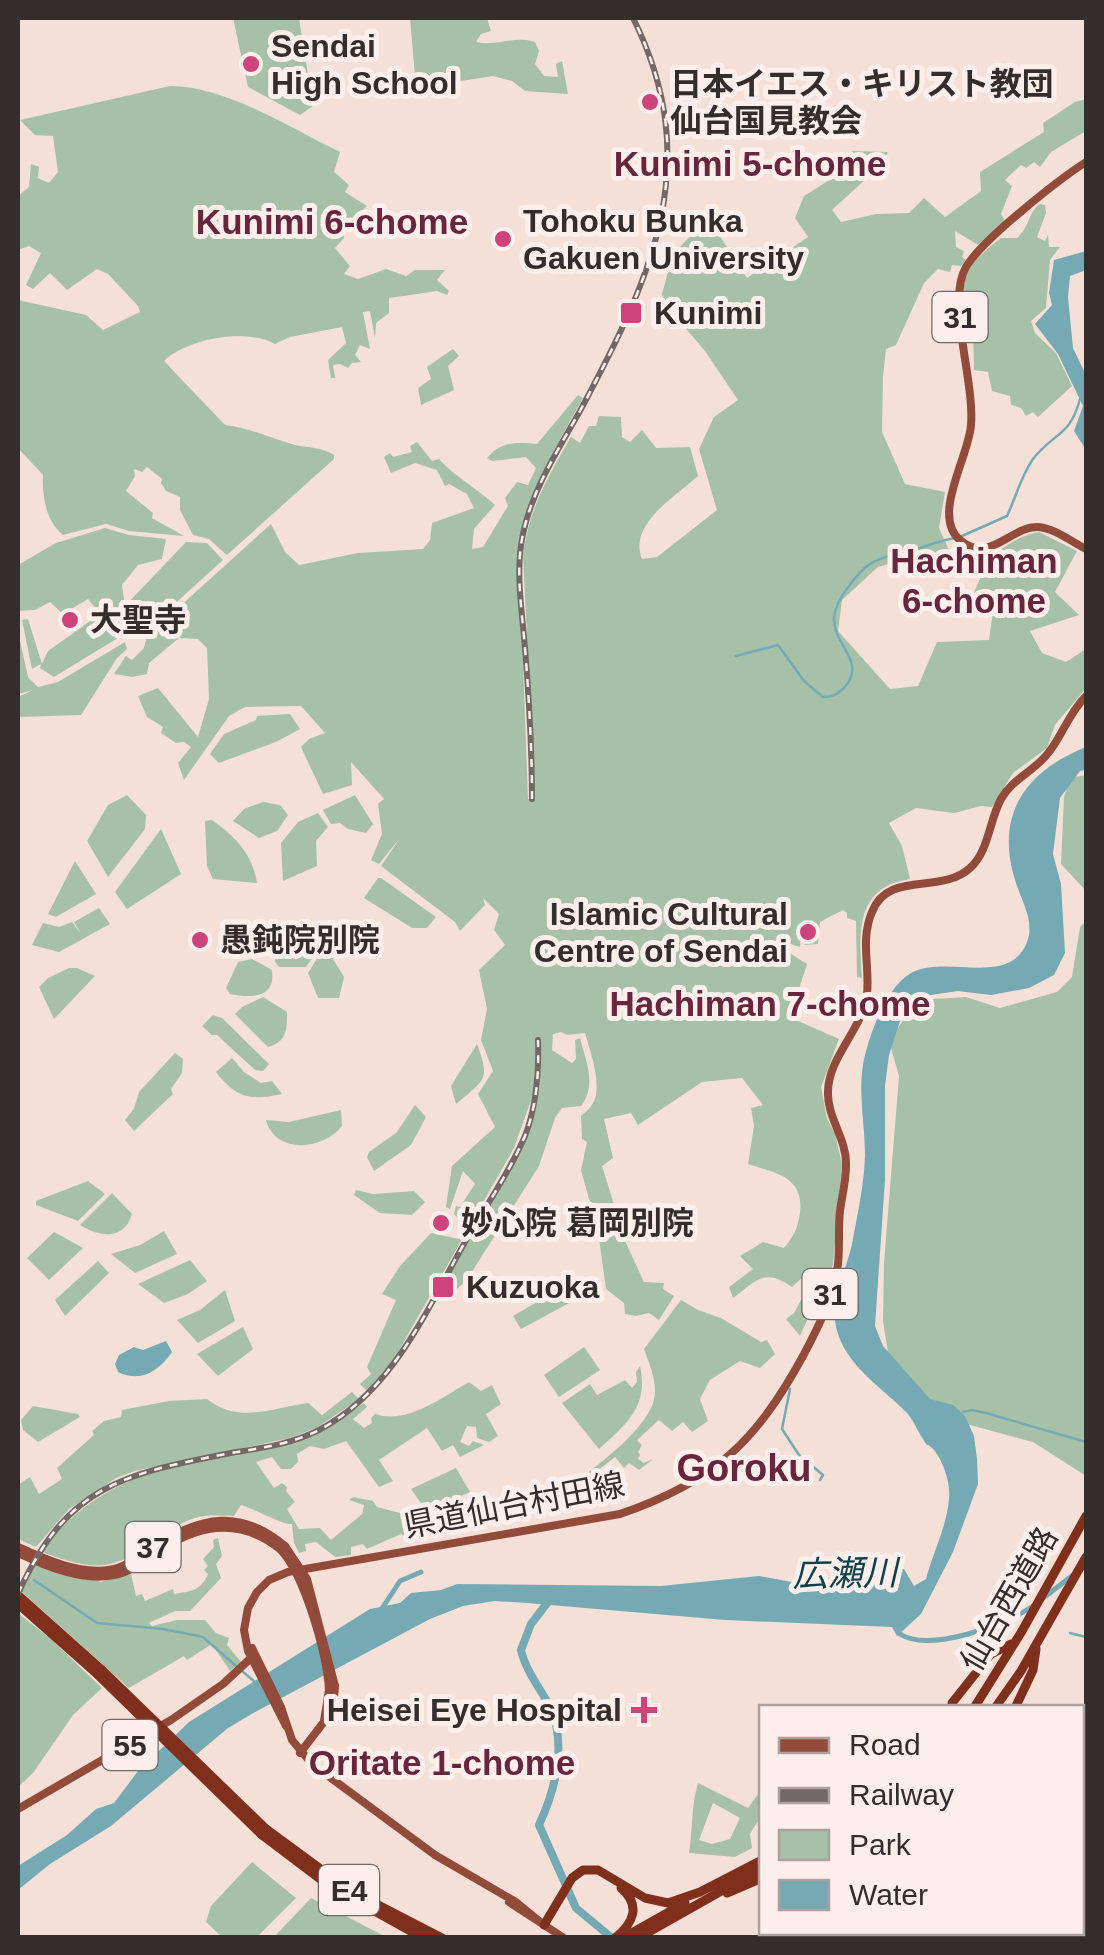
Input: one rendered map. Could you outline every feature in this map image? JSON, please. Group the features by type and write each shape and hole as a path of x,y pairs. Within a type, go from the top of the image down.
{"highway":[{"name":"仙台西道路","path":"973,1705 1042,1596 1086,1516"},
{"name":"仙台西道路","path":"1000,1705 1086,1557"},
{"name":"E4","path":"18,1595 264,1832 336,1891 424,1938"},
{"name":"E4","path":"18,1604 99,1672"},
{"path":"973,1705 1021,1630"},
{"path":"1016,1705 1033,1670 1039,1641"},
{"path":"952,1703 991,1654 1011,1644"},
{"name":"E4","path":"264,1832 350,1890 442,1938"},
{"path":"544,1925 583,1870 594,1869 645,1898 668,1903 759,1864"},
{"path":"621,1936 759,1864"},
{"path":"638,1938 759,1864"},
{"path":"571,1883 583,1874 596,1874 629,1895 634,1914 621,1936"},
{"path":"638,1938 759,1879"}],"main road":[{"name":"31","path":"1086,162 992,239 970,262 960,280 959,306 972,424 950,499 950,524 965,544 990,547 1037,527 1086,549"},
{"name":"県道仙台村田線","path":"564,1938 516,1902 418,1843 300,1753 247,1634 245,1620 256,1592 279,1575 620,1514 687,1487 747,1440 780,1396 805,1353 835,1276 846,1159 829,1105 828,1086 866,1000 864,940 874,907 883,894 898,887 946,881 971,868 1008,788 1048,754 1070,714 1086,696"},
{"name":"37","path":"18,1550 65,1564 106,1570 128,1564 189,1526 223,1520 258,1528 283,1548 307,1580 332,1688 334,1710 300,1753"},
{"name":"55","path":"18,1809 161,1726 255,1659"}],"green space":[{"path":"233,18 299,18 313,106 300,115 248,87"},
{"path":"410,18 487,18 491,31 481,34 476,42 535,42 539,51 535,64 544,76 558,77 556,64 562,61 568,94 525,91 512,81 493,76 416,88"},
{"path":"170,86 235,101 340,152 334,172 349,185 345,192 367,206 343,228 344,238 335,248 350,266 344,274 358,279 386,269 406,276 415,270 445,270 437,280 449,291 447,295 437,291 389,298 389,313 376,323 375,338 370,311 363,312 370,349 360,345 355,355 361,362 348,368 333,365 335,378 331,378 328,360 346,343 342,327 290,337 275,344 233,336 202,341 164,361 225,425 334,455 227,555 209,539 193,535 180,510 180,497 166,491 162,479 147,467 142,472 134,469 135,476 126,491 153,513 152,518 184,536 129,531 106,524 63,535 46,508 43,475 18,448 18,300 86,315 103,330 140,312 108,274 97,269 67,290 50,273 33,289 26,285 41,253 29,246 18,250 18,196 29,187 31,164 39,167 38,178 49,183 58,172 53,136 35,135 20,120"},
{"path":"1086,99 1086,131 1051,152 1040,167 1034,162 1026,168 1021,165 1005,180 1012,186 1001,214 1005,221 978,245 955,231 956,247 964,251 962,257 966,260 961,266 952,265 950,272 938,269 924,283 896,345 886,349 882,432 905,484 945,492 939,528 949,550 878,567 842,600 838,631 890,689 918,686 937,642 989,640 994,605 972,598 977,585 995,555 1013,541 1039,532 1077,551 1055,592 1079,615 1030,631 1042,653 1066,662 1086,649 1086,688 1055,725 1047,748 1013,773 992,807 954,813 916,808 889,823 902,846 910,879 878,892 869,903 861,930 862,978 857,977 856,921 847,918 843,910 820,922 818,944 803,945 815,940 815,926 801,926 800,947 787,943 783,949 807,964 799,989 796,1020 839,1039 821,1087 842,1164 833,1264 822,1305 815,1303 800,1336 786,1319 794,1313 810,1283 803,1277 792,1287 767,1277 733,1298 729,1287 753,1269 740,1256 763,1242 784,1248 795,1232 800,1212 798,1191 793,1184 778,1174 748,1164 754,1126 751,1108 763,1105 742,1078 702,1082 638,1125 631,1113 604,1119 613,1158 602,1166 626,1243 644,1282 664,1283 663,1289 674,1296 659,1320 649,1313 625,1314 624,1303 606,1289 598,1231 581,1170 587,1142 582,1139 581,1116 596,1096 595,1068 585,1033 561,1032 553,1034 552,1050 572,1063 576,1059 575,1040 580,1038 589,1073 586,1098 581,1106 562,1108 555,1118 539,1166 466,1281 449,1296 439,1294 530,1129 540,1086 541,1038 536,1038 534,1092 514,1148 394,1359 367,1391 360,1384 371,1374 367,1367 396,1300 382,1294 400,1266 431,1233 459,1239 465,1227 454,1214 456,1206 460,1207 475,1184 463,1171 450,1209 446,1207 452,1166 495,1127 478,1094 493,1071 481,1040 487,1009 479,970 505,945 494,930 499,914 483,898 485,905 460,931 455,922 381,866 400,838 379,864 371,860 382,834 378,804 384,799 351,762 352,785 323,794 301,747 325,733 301,706 245,707 229,716 184,780 178,763 191,747 161,733 163,727 147,717 138,696 158,688 198,737 209,699 207,648 198,639 179,638 149,663 147,674 114,674 126,656 132,660 144,648 147,636 271,524 285,552 299,565 358,553 423,549 430,540 432,523 474,508 467,494 449,484 445,486 437,470 415,463 391,473 384,457 412,452 410,446 417,442 432,461 439,459 495,505 474,529 472,549 483,547 508,506 505,498 517,482 528,485 536,468 526,457 492,461 487,458 510,444 537,444 578,395 583,398 535,493 519,554 528,799 535,800 523,555 535,508 571,437 580,443 589,426 596,426 599,416 621,417 622,437 630,442 642,430 656,448 690,447 698,476 648,523 639,546 642,559 657,557 717,510 699,449 714,417 738,400 705,351 665,304 662,294 673,254 708,218 747,278 808,237 795,218 804,196 831,179 821,172 857,161 852,151 888,152 880,166 832,210 841,222 876,214 909,213 924,198 945,217 981,191 980,172 1044,132 1043,123"},
{"path":"1040,204 1045,205 1046,213 1037,237 1045,241 1048,235 1049,247 1060,247 1050,260 1046,308 1031,321 1035,333 1056,353 1072,386 1038,417 1033,412 1026,416 1021,408 1011,405 1010,396 992,391 988,372 974,370 973,328 985,326 982,303 963,305 962,293 966,274 977,259 1001,238 1017,238"},
{"path":"453,349 459,356 448,366 454,390 421,405 418,388 431,379 427,367"},
{"path":"105,528 166,539 162,559 138,565 122,585 125,606 186,542 207,543 223,560 138,637 131,630 54,677 40,668 41,664 32,669 22,620 28,619 42,664 48,651 100,614 88,599 63,614 50,602 35,610 18,611 18,565 56,543"},
{"path":"18,631 28,677 38,687 58,682 125,642 127,649 117,658 81,715 18,717 18,697 33,690 18,694"},
{"path":"290,714 300,729 276,742 219,763 210,754 224,734 256,720 257,716"},
{"path":"1086,775 1086,891 1061,864 1064,797 1070,778"},
{"path":"127,795 146,815 145,829 108,877 87,841 108,805"},
{"path":"355,795 373,824 366,833 340,823 331,824 323,810"},
{"path":"263,802 280,805 288,815 277,831 259,838 233,821 244,809"},
{"path":"318,813 328,827 316,841 317,866 283,881 281,843 298,822"},
{"path":"212,820 242,847 257,883 213,879 207,866 205,821"},
{"path":"161,829 181,874 127,909 115,892"},
{"path":"75,861 96,894 56,917 48,914"},
{"path":"378,878 436,917 427,928 412,928 364,898"},
{"path":"99,908 110,924 59,952 32,945 43,923 59,927 72,922 81,934 74,922"},
{"path":"1086,921 1086,1476 1033,1442 955,1421 926,1406 889,1359 883,1321 899,1076 889,1041 917,1000 966,997 1000,1008 1057,992 1072,977 1080,927"},
{"path":"278,935 306,936 322,944 306,967 279,967 275,962"},
{"path":"325,946 344,977 339,998 318,998 308,973"},
{"path":"252,959 272,970 270,987 254,996 230,994 226,988 238,962"},
{"path":"69,968 95,976 54,1019 39,987"},
{"path":"263,997 287,1012 282,1038 268,1047 235,1014"},
{"path":"213,1015 222,1018 269,1064 263,1071 255,1070 202,1026"},
{"path":"477,1044 484,1066 482,1079 456,1104 451,1086"},
{"path":"175,1053 183,1059 182,1073 171,1089 173,1094 134,1131 125,1120 134,1109 139,1092"},
{"path":"232,1058 261,1083 272,1081 282,1094 252,1097 230,1087 216,1072"},
{"path":"415,1105 426,1117 411,1145 374,1171 367,1157 369,1152 396,1133"},
{"path":"341,1110 342,1126 312,1144 289,1144 279,1139 266,1120 289,1122"},
{"path":"88,1181 105,1194 78,1221 36,1205 36,1201"},
{"path":"356,1190 373,1194 414,1191 425,1202 412,1215 380,1213 354,1195"},
{"path":"112,1193 132,1214 123,1229 103,1234 80,1225"},
{"path":"164,1231 177,1254 135,1273 111,1254 140,1245"},
{"path":"54,1232 83,1248 49,1280 27,1258"},
{"path":"190,1260 207,1281 188,1294 164,1303 138,1284"},
{"path":"98,1261 109,1273 65,1316 55,1300"},
{"path":"573,1281 585,1301 571,1302 521,1329 513,1316"},
{"path":"225,1290 235,1321 198,1343 177,1320 200,1310"},
{"path":"681,1300 761,1342 767,1340 775,1354 760,1368 740,1361 710,1380 700,1399 708,1421 692,1432 683,1422 672,1431 659,1420 637,1440 642,1445 638,1459 644,1463 653,1459 639,1470 629,1463 624,1468 615,1457 569,1493 564,1492 614,1451 647,1415 655,1389 644,1349"},
{"path":"243,1327 253,1349 218,1376 197,1354"},
{"path":"584,1347 600,1370 559,1397 544,1375"},
{"path":"640,1366 638,1403 627,1422 599,1449 562,1403 590,1384 597,1395 625,1380 632,1388"},
{"path":"469,1382 481,1391 492,1385 501,1404 486,1414 498,1436 489,1442 477,1438 476,1427 467,1426 460,1442 484,1445 460,1457 453,1445 442,1451 427,1428 379,1460 393,1481 379,1487 346,1441 324,1449 310,1446 297,1454 298,1462 291,1469 281,1469 272,1457 256,1462 274,1488 282,1483 287,1487 295,1502 287,1509 299,1529 320,1528 331,1540 362,1514 364,1505 349,1500 353,1497 400,1513 410,1533 405,1537 401,1534 367,1549 363,1544 351,1547 351,1555 335,1557 316,1542 305,1544 306,1551 299,1553 292,1524 241,1505 234,1516 195,1518 129,1557 105,1565 74,1562 42,1549 70,1520 127,1482 189,1463 296,1443 364,1403 367,1407 353,1419 364,1428 372,1423 375,1414 412,1413"},
{"path":"352,1392 359,1399 318,1427 290,1438 116,1478 69,1509 36,1547 18,1539 18,1485 30,1477 39,1494 62,1479 57,1468 104,1421 121,1417 122,1410 207,1399 219,1407 244,1413 308,1403 322,1415"},
{"path":"33,1406 80,1417 38,1442 23,1430 21,1420"},
{"path":"456,1468 470,1492 427,1512 411,1489"},
{"path":"218,1538 222,1556 216,1564 221,1578 190,1611 175,1611 149,1623 152,1626 177,1620 205,1620 216,1633 229,1638 227,1645 241,1662 230,1671 212,1644 129,1688 21,1591 34,1564 101,1582 131,1574 136,1596 142,1594 145,1601 173,1589 174,1594 190,1591 205,1580 208,1574 204,1570 208,1566 203,1559"},
{"path":"18,1613 102,1688 73,1715 33,1773 18,1787"},
{"path":"698,1783 748,1808 759,1793 759,1819 750,1834 752,1848 735,1857 689,1853","holes":["713,1803 740,1818 730,1839 712,1844 699,1840"]},
{"path":"252,1862 296,1898 257,1937 222,1937 206,1922 211,1906"},
{"path":"1086,1866 1086,1937 879,1937 1084,1935"},
{"path":"311,1898 386,1937 274,1937"}],"water":[{"path":"1086,251 1086,270 1070,276 1068,297 1073,348 1086,375 1086,450 1074,431 1083,406 1058,354 1035,324 1052,305 1049,293 1054,260"},
{"name":"広瀬川","path":"1086,747 1086,770 1080,771 1060,798 1053,854 1061,884 1065,953 1054,975 1029,988 991,995 958,991 924,996 903,1012 889,1055 875,1326 883,1346 930,1399 953,1405 965,1416 974,1436 977,1459 978,1484 953,1552 921,1614 897,1636 892,1627 725,1620 495,1601 463,1606 430,1619 228,1728 111,1826 50,1864 18,1890 18,1866 67,1835 96,1809 114,1803 138,1771 189,1722 370,1609 400,1603 411,1593 457,1584 661,1586 759,1576 792,1582 904,1569 914,1586 926,1579 948,1509 945,1472 937,1454 907,1413 847,1353 836,1327 837,1294 851,1250 863,1177 863,1064 882,1007 895,987 911,973 925,968 992,967 1019,956 1030,927 1010,859 1012,817 1031,783 1064,757"},
{"path":"166,1341 172,1352 155,1370 142,1376 118,1372 115,1364 119,1355 134,1347 143,1350"}],"waterway":[{"path":"962,536 1007,516 1029,466 1066,428 1080,399"},
{"path":"736,656 778,645 804,681 823,697 837,694 852,670 834,618 846,590 876,560 955,538"},
{"path":"790,1389 782,1429 799,1455 823,1475 820,1480"},
{"path":"963,1412 986,1413 1086,1442"},
{"path":"381,1610 400,1581 421,1572"},
{"path":"1042,1599 1073,1575"},
{"path":"34,1580 97,1623 203,1637 236,1666"},
{"path":"551,1598 531,1624 521,1650 549,1705 558,1735 554,1782 539,1825 576,1908 612,1938"},
{"path":"900,1634 913,1639 948,1638 987,1628 1033,1606"},
{"path":"1070,1633 1086,1637"},
{"path":"242,1671 255,1682"}],"railway":[{"path":"532,799 519,576 523,534 539,486 606,362 647,267 667,171 666,122 655,71 633,18"},
{"path":"18,1594 56,1529 102,1491 158,1469 298,1439 346,1413 369,1393 424,1317 519,1149 535,1101 538,1040"}],"place":[{"name":"Sendai High School","path":"251,64"},
{"name":"日本イエス・キリスト教団 仙台国見教会","path":"650,102"},
{"name":"Tohoku Bunka Gakuen University","path":"503,239"},
{"name":"Kunimi","path":"631,313"},
{"name":"大聖寺","path":"70,620"},
{"name":"Islamic Cultural Centre of Sendai","path":"808,932"},
{"name":"愚鈍院別院","path":"200,940"},
{"name":"妙心院 葛岡別院","path":"441,1223"},
{"name":"Kuzuoka","path":"443,1287"},
{"name":"Heisei Eye Hospital","path":"644,1710"}],"district":[{"name":"Kunimi 5-chome","path":"750,163"},
{"name":"Kunimi 6-chome","path":"332,221"},
{"name":"Hachiman 6-chome","path":"974,580"},
{"name":"Hachiman 7-chome","path":"770,1003"},
{"name":"Goroku","path":"744,1468"},
{"name":"Oritate 1-chome","path":"442,1762"}]}
